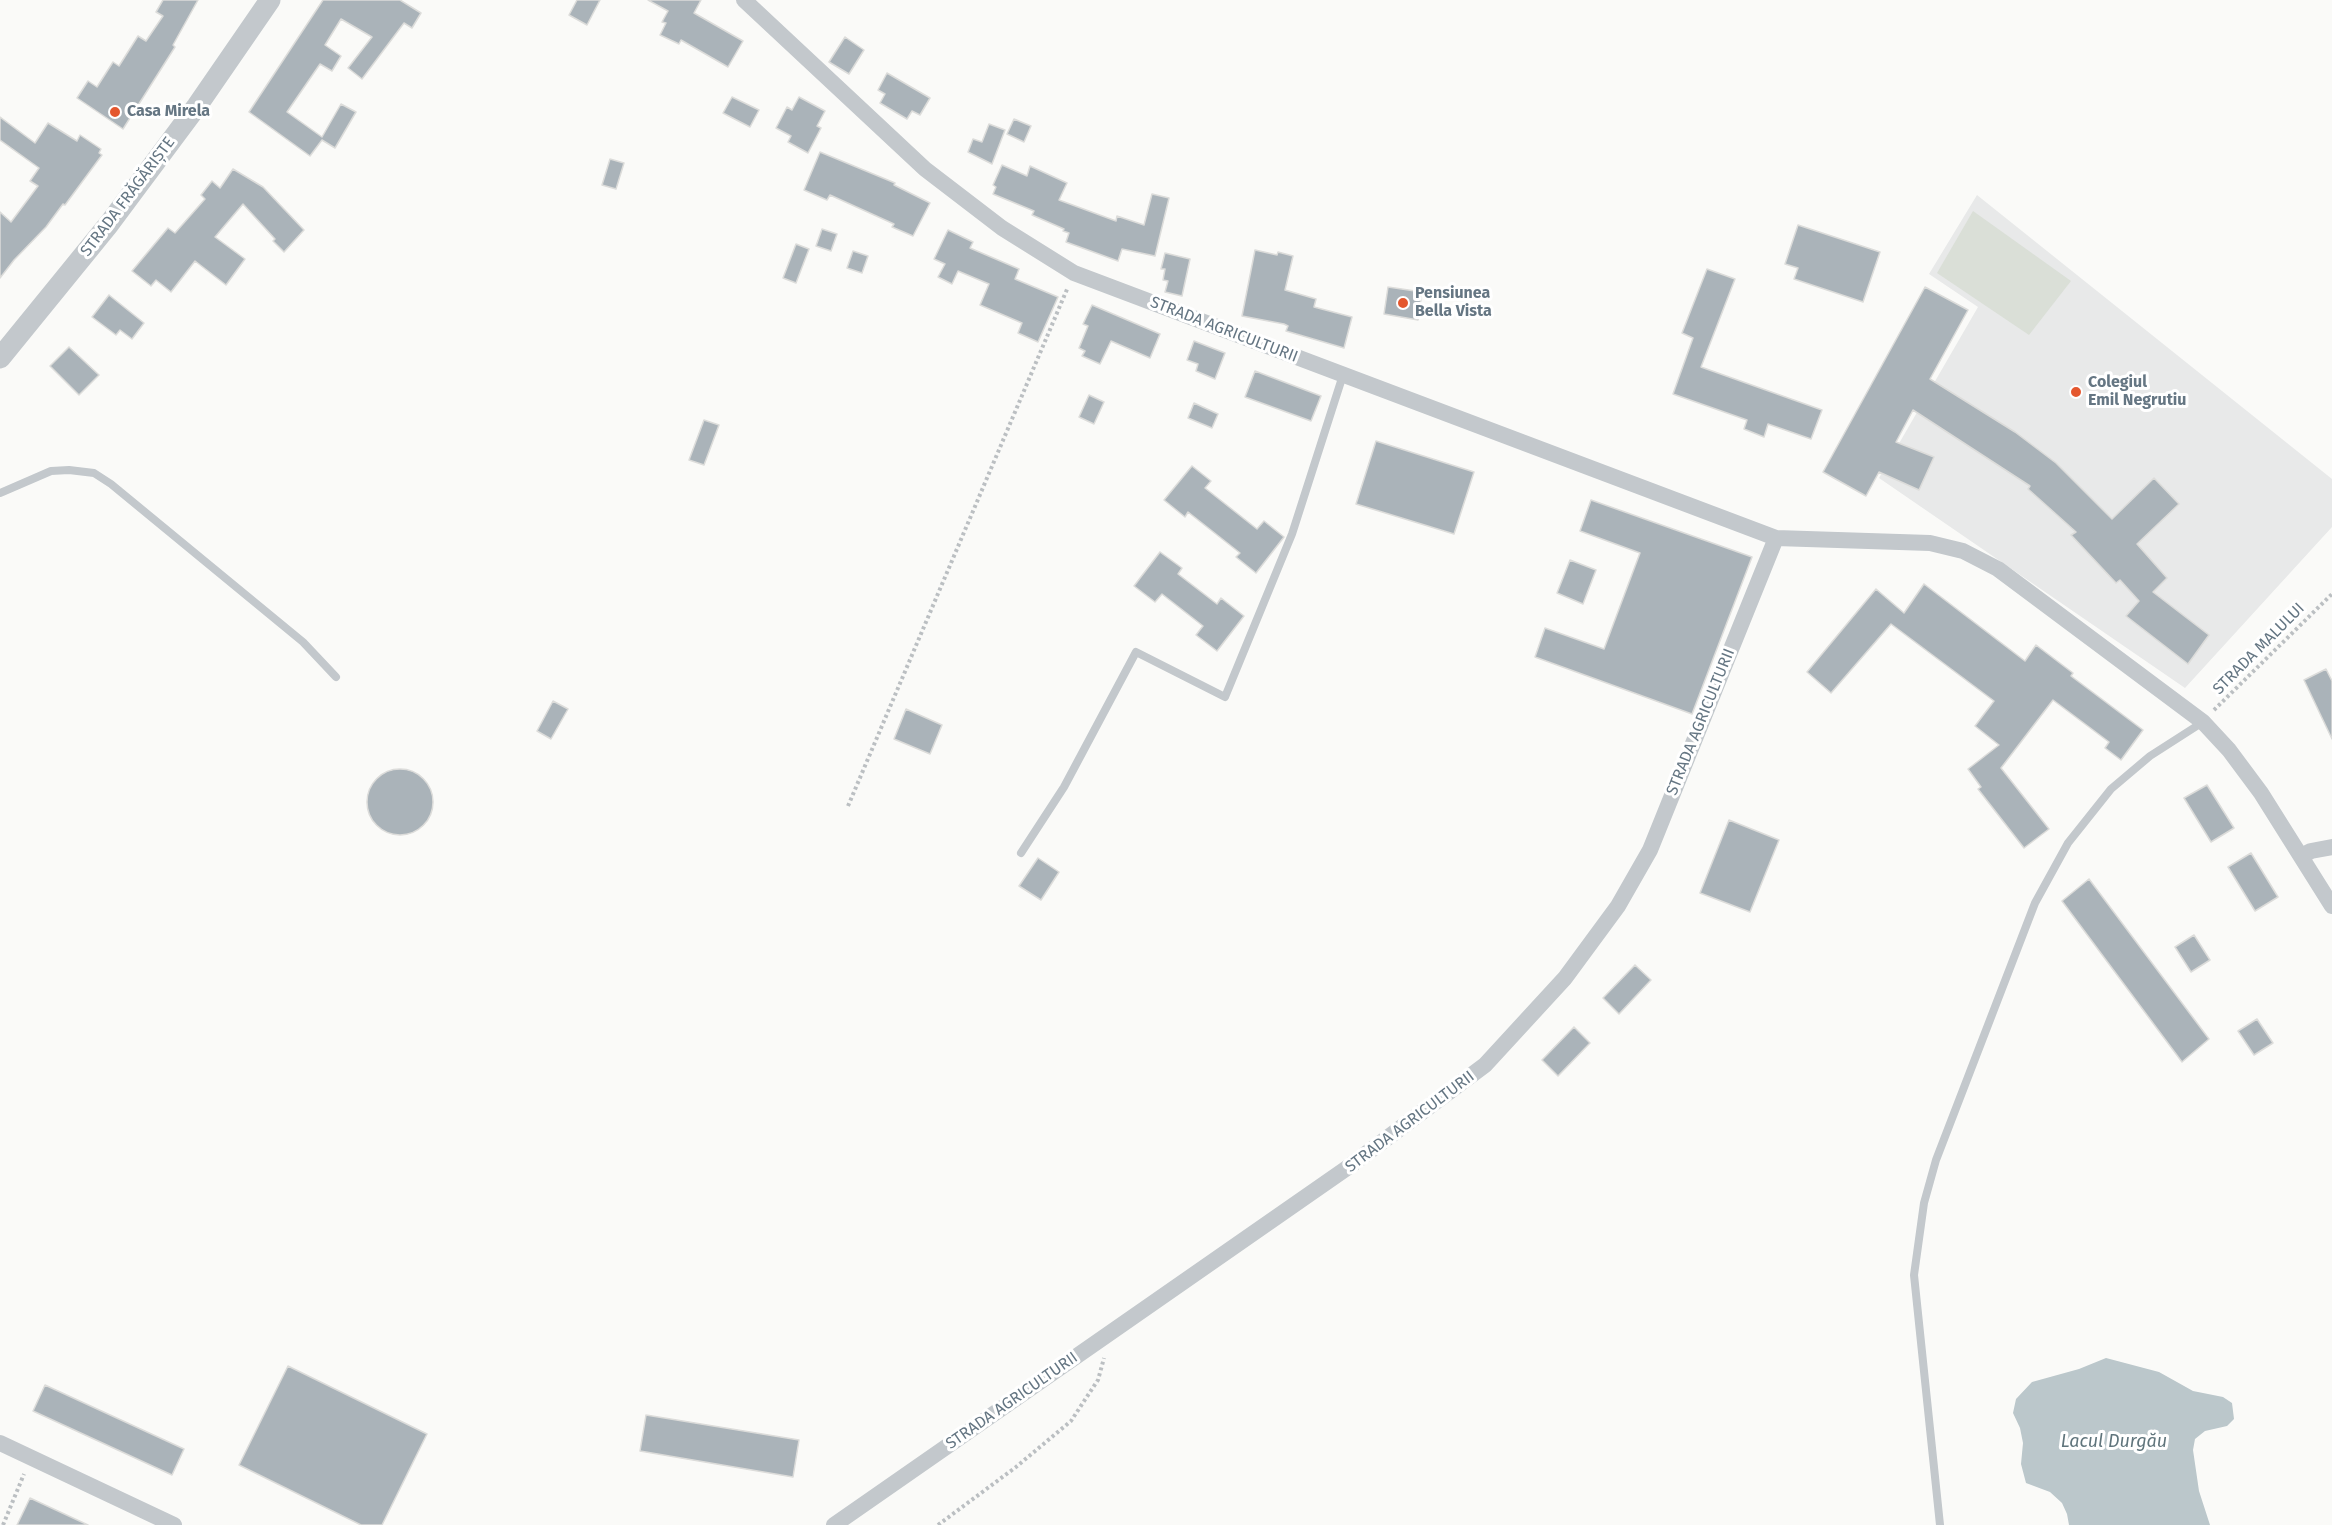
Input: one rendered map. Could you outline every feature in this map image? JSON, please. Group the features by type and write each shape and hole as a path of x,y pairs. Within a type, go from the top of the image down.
{"street":[{"name":"STRADA FRĂGĂRIȘTE","path":"0,358 110,224 197,106 270,0"},
{"name":"STRADA AGRICULTURII","path":"744,0 925,169 1002,228 1074,273 1776,538 1930,543 1963,551 1998,569 2203,722 2229,750 2261,793 2332,906"},
{"name":"STRADA AGRICULTURII","path":"834,1525 1347,1168 1485,1065 1565,978 1618,906 1650,850 1776,538"},
{"path":"2301,856 2332,846"},
{"path":"0,1443 174,1525"}],"lane":[{"path":"1021,853 1064,787 1136,652 1225,697 1292,534 1343,375"},
{"path":"0,493 51,471 69,470 94,473 111,484 303,642 336,677"},
{"path":"1940,1525 1914,1275 1924,1203 1936,1160 2035,903 2068,843 2111,789 2150,756 2203,722"}],"path":[{"path":"848,806 1074,273"},
{"name":"STRADA MALULUI","path":"2203,722 2332,594"},
{"path":"938,1525 1016,1467 1071,1421 1098,1380 1112,1332"},
{"path":"3,1525 25,1474 16,1470"}],"shaded area":[{"name":"Colegiul Emil Negrutiu","path":"1977,195 2332,479 2332,527 2185,688 1879,478 1978,307 1929,274"},
{"path":"1973,211 2071,281 2029,335 1937,273"}],"water":[{"name":"Lacul Durgău","path":"2106,1358 2159,1372 2193,1391 2223,1397 2232,1403 2234,1419 2227,1426 2205,1431 2195,1439 2193,1450 2199,1491 2210,1525 2069,1525 2062,1503 2050,1492 2026,1483 2021,1464 2023,1443 2020,1428 2013,1413 2016,1399 2032,1382 2079,1369"}],"building":[{"path":"163,0 198,0 173,45 175,47 123,129 77,98 88,81 97,87 113,62 119,66 138,36 146,41 163,16 156,12"},
{"path":"323,0 400,0 421,13 412,28 404,23 362,79 348,68 372,37 341,19 325,45 341,56 332,71 320,64 287,112 322,137 341,104 356,112 335,148 322,140 310,156 249,112"},
{"path":"577,0 600,0 587,25 569,15"},
{"path":"648,0 701,0 694,13 743,41 728,67 681,40 679,44 660,35 666,23 662,22 668,11"},
{"path":"845,37 864,50 849,74 829,62"},
{"path":"887,73 930,98 920,115 912,111 907,119 880,103 885,94 878,90"},
{"path":"732,97 759,110 750,127 723,113"},
{"path":"799,97 825,111 817,126 821,128 808,153 788,142 791,136 776,128 787,107 792,110"},
{"path":"0,117 35,143 48,123 77,141 80,135 101,149 99,153 102,155 65,205 63,204 46,227 0,278 0,212 11,222 38,186 30,181 39,168 0,140"},
{"path":"1014,119 1031,126 1024,142 1007,134"},
{"path":"989,124 1005,130 992,164 968,152 973,139 982,142"},
{"path":"820,152 895,183 894,185 930,203 913,236 892,227 894,224 830,195 827,200 804,190"},
{"path":"610,159 624,163 616,189 602,185"},
{"path":"1002,165 1027,176 1030,166 1067,183 1059,200 1116,221 1117,216 1144,225 1152,194 1169,198 1155,256 1122,249 1118,261 1066,242 1069,233 1063,231 1064,229 1032,215 1034,211 993,194 996,187 993,185"},
{"path":"233,169 263,187 304,230 284,252 243,204 215,237 245,259 226,285 195,261 171,292 156,280 151,286 132,271 168,228 175,233 205,199 201,195 212,181 220,188"},
{"path":"1798,225 1880,252 1863,302 1794,279 1798,268 1785,264"},
{"path":"822,229 837,234 831,251 816,246"},
{"path":"948,230 973,242 970,248 1019,269 1015,279 1058,297 1038,342 1018,333 1022,323 980,305 989,284 958,271 952,284 938,277 945,264 934,259"},
{"path":"796,244 809,249 796,283 783,278"},
{"path":"1255,250 1293,256 1285,290 1316,299 1314,307 1352,317 1344,348 1286,331 1288,326 1284,324 1242,316"},
{"path":"853,251 868,256 862,273 847,268"},
{"path":"1165,253 1190,259 1182,296 1165,292 1168,281 1163,280 1165,269 1161,269"},
{"path":"1707,269 1735,279 1701,367 1822,410 1811,439 1768,424 1764,437 1744,429 1747,420 1673,394 1693,338 1682,333"},
{"name":"Pensiunea Bella Vista","path":"1388,287 1422,292 1418,320 1384,314"},
{"path":"1925,287 1968,310 1930,379 2015,432 2056,463 2112,519 2154,478 2179,504 2137,544 2167,578 2153,592 2209,635 2188,664 2126,616 2139,601 2120,580 2116,583 2071,535 2076,532 2028,489 2030,486 1913,410 1896,442 1934,457 1919,490 1879,472 1866,496 1823,472"},
{"path":"109,295 144,323 132,339 120,330 116,335 92,317"},
{"path":"1092,305 1160,334 1150,358 1111,341 1100,364 1082,356 1085,351 1079,348 1088,326 1083,324"},
{"path":"1194,341 1225,353 1215,379 1196,371 1198,364 1187,360"},
{"path":"69,347 99,375 79,395 50,366"},
{"path":"1255,371 1321,396 1311,421 1245,397"},
{"path":"1089,395 1104,402 1094,424 1079,417"},
{"path":"1194,403 1218,414 1212,428 1188,418"},
{"path":"704,420 719,425 704,465 689,460"},
{"path":"1376,441 1474,472 1454,534 1356,504"},
{"path":"1192,466 1211,481 1205,488 1257,529 1264,521 1284,537 1256,573 1236,557 1240,553 1188,512 1185,517 1164,500"},
{"path":"1591,500 1752,557 1692,714 1535,657 1545,628 1604,649 1640,553 1580,531"},
{"path":"1160,552 1182,568 1178,574 1217,604 1221,598 1244,616 1217,651 1196,635 1203,626 1162,594 1155,602 1134,586"},
{"path":"1570,560 1596,570 1583,604 1557,593"},
{"path":"1924,584 2025,661 2036,645 2073,673 2071,676 2143,730 2121,760 2105,748 2109,742 2053,700 2001,768 2049,829 2024,848 1978,789 1981,787 1968,769 1999,745 1975,726 1994,701 1891,624 1831,693 1807,672 1876,589 1904,613"},
{"path":"2326,669 2332,681 2332,739 2304,680"},
{"path":"553,701 568,709 551,739 537,731"},
{"path":"906,709 942,725 930,754 894,739"},
{"path":"400,769 413,772 423,779 430,789 433,802 430,815 423,825 413,832 400,835 387,832 377,825 370,815 367,802 370,789 377,779 387,772"},
{"path":"2207,785 2234,828 2211,842 2184,798"},
{"path":"1729,820 1779,840 1750,912 1700,893"},
{"path":"2251,853 2278,897 2255,911 2228,867"},
{"path":"1038,858 1059,872 1041,900 1019,886"},
{"path":"2089,879 2209,1039 2182,1062 2062,901"},
{"path":"2194,935 2210,960 2191,972 2175,947"},
{"path":"1635,965 1651,980 1619,1014 1603,998"},
{"path":"2257,1019 2273,1043 2254,1055 2238,1031"},
{"path":"1574,1027 1590,1043 1558,1076 1542,1060"},
{"path":"288,1366 427,1434 382,1525 361,1525 239,1465"},
{"path":"45,1385 184,1449 172,1475 33,1411"},
{"path":"646,1415 799,1440 793,1477 640,1451"},
{"path":"30,1498 88,1525 17,1525"}],"place":[{"name":"Casa Mirela","path":"115,112"},
{"name":"Pensiunea Bella Vista","path":"1403,303"},
{"name":"Colegiul Emil Negrutiu","path":"2076,392"}]}
